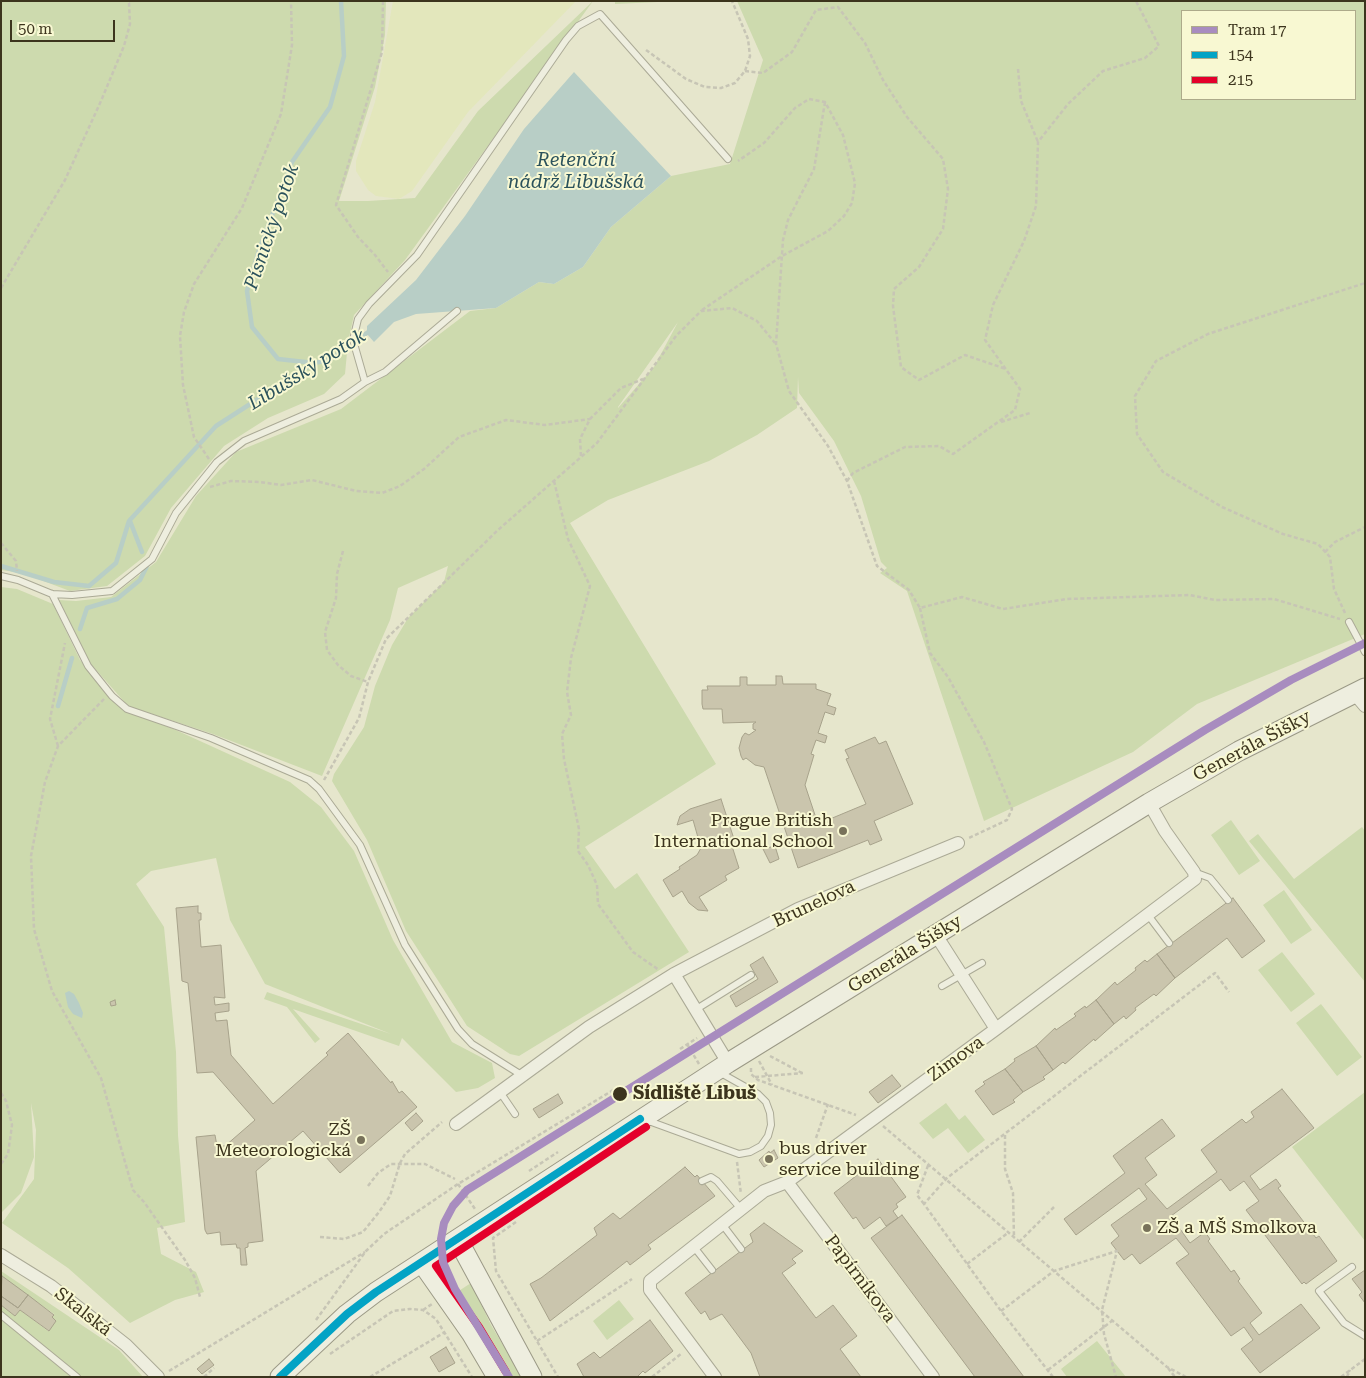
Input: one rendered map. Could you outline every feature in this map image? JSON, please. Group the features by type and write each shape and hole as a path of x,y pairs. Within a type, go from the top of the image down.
{"main road":[{"name":"Generála Šišky","path":"280,1377 361,1303 640,1118 1149,803 1239,750 1361,696"},
{"path":"458,1240 532,1377"},
{"path":"422,1263 471,1333 497,1377"}],"street":[{"path":"1149,803 1165,831 1194,872"},
{"name":"Brunelova","path":"450,1122 500,1092 589,1027 668,973 798,909 958,843"},
{"name":"Zimova","path":"691,1346 650,1290 650,1281 764,1191 787,1182 1148,915 1195,879 1194,872"},
{"path":"936,935 996,1029"},
{"path":"668,973 708,1031 722,1067"},
{"name":"Papírníkova","path":"787,1182 933,1377"},
{"name":"Skalská","path":"1,1255 51,1286 163,1374"},
{"path":"691,1346 713,1376"}],"lane":[{"path":"365,382 353,340 355,325 362,312 417,255 566,40 578,26 600,14 728,159"},
{"path":"1,576 18,580 52,594 72,595 112,591 152,559 176,513 217,462 244,441 342,399 365,382 385,372 457,311"},
{"path":"52,594 88,666 112,696 127,708 212,738 309,780 320,789 360,845 405,945 458,1029 472,1044 523,1076"},
{"path":"1349,622 1365,652"},
{"path":"1194,872 1210,878 1228,900"},
{"path":"1148,915 1169,943"},
{"path":"942,986 982,963"},
{"path":"695,1010 751,975"},
{"path":"640,1118 739,1154 750,1152 760,1146 768,1136 771,1125 770,1113 766,1102 722,1067"},
{"path":"500,1092 515,1114"},
{"path":"702,1180 711,1177 717,1181 741,1209"},
{"path":"722,1224 741,1249"},
{"path":"694,1247 712,1270"},
{"path":"1352,1267 1319,1291 1344,1323 1365,1336"},
{"path":"1,1315 77,1377"}],"path":[{"path":"1,288 65,180 104,92 126,39 130,24 129,3 127,1"},
{"path":"206,458 194,437 183,385 180,336 184,312 194,284 242,208 281,114 292,46 291,1"},
{"path":"383,1 382,52 336,205 358,237 376,255 394,280"},
{"path":"642,46 686,79 705,87 721,88 735,83 745,71 750,56 748,39 732,1"},
{"path":"1038,142 1068,104 1103,71 1145,58 1159,46 1136,1"},
{"path":"745,71 763,73 792,52 816,10 838,7 865,43 883,80 908,117 943,159 948,188 943,229 919,267 894,288 893,306 901,367 919,380 965,355 1007,369"},
{"path":"847,481 853,473 905,447 939,446 953,454 1016,410 1020,389 985,340 992,305 1024,241 1036,206 1038,142 1021,101 1018,69"},
{"path":"728,159 737,162 764,142 795,108 809,99 825,102"},
{"path":"320,789 359,718 368,682 386,638 492,536 597,443 676,336 701,311 782,256 828,231 844,216 852,203 855,183 843,135 825,102"},
{"path":"825,102 814,169 788,220 783,240 776,344 789,391 828,446 847,481 877,566 909,590 920,608 930,653 948,677 984,742 1012,809 1007,820 958,843"},
{"path":"1340,603 1334,589 1330,557 1318,544 1284,534 1222,506 1163,472 1137,434 1135,396 1156,361 1208,334 1365,283"},
{"path":"701,311 732,308 757,321 776,344"},
{"path":"581,456 580,439 590,419 621,388 645,379"},
{"path":"995,424 1030,413"},
{"path":"191,496 231,481 282,485 312,480 356,491 382,494 400,486 424,469 459,437 488,426 506,420 545,426 590,419"},
{"path":"554,480 568,539 590,586 571,658 567,692 571,715 562,734 564,759 579,829 578,851 588,865 597,885 598,904 632,952 668,973"},
{"path":"1325,552 1335,542 1359,529 1365,528"},
{"path":"1,543 16,561"},
{"path":"343,550 337,574 336,598 325,632 327,650 338,665 351,676 368,682"},
{"path":"920,608 962,597 1003,609 1067,598 1190,595 1215,600 1274,599 1349,622"},
{"path":"58,746 50,719 66,638 64,619"},
{"path":"112,696 102,700 58,746 45,782 31,856 34,928 52,991 101,1078 133,1190 144,1202 185,1260 194,1278 200,1297"},
{"path":"924,1204 947,1178 1215,972 1229,992"},
{"path":"680,1049 708,1031"},
{"path":"687,1044 700,1064 690,1066"},
{"path":"753,1077 767,1074 803,1073 770,1056"},
{"path":"760,1062 772,1085"},
{"path":"751,1068 753,1077"},
{"path":"753,1077 860,1117"},
{"path":"163,1374 366,1251 388,1232 458,1184 615,1089"},
{"path":"1,1093 6,1101 12,1126 8,1154 1,1164"},
{"path":"816,1138 828,1104"},
{"path":"320,1237 344,1239 363,1232 390,1196 400,1163 405,1154 450,1122"},
{"path":"883,1126 1102,1310 1167,1367 1175,1377"},
{"path":"1005,1135 1005,1169 1013,1193 1014,1237"},
{"path":"737,1162 741,1195"},
{"path":"368,1186 378,1173 391,1164 400,1163 426,1164 455,1179"},
{"path":"929,1163 917,1194 1001,1311 1053,1377"},
{"path":"1019,1242 1054,1206"},
{"path":"524,1217 493,1238 494,1263 501,1282 558,1377"},
{"path":"967,1264 1008,1232"},
{"path":"1001,1311 1054,1271 1117,1250 1102,1310 1104,1327 1116,1377"},
{"path":"315,1320 366,1251"},
{"path":"537,1341 632,1279"},
{"path":"329,1354 393,1311 423,1310 436,1319 472,1377"},
{"path":"1048,1370 1113,1320"},
{"path":"370,1377 445,1332"},
{"path":"652,1377 691,1346"},
{"path":"1341,1377 1365,1358"},
{"path":"1167,1367 1186,1377"},
{"path":"204,1377 214,1368"},
{"path":"1347,1377 1351,1369"}],"green space":[{"path":"1,1 386,1 385,35 375,87 339,201 368,201 415,198 478,111 593,1 405,260 354,315 348,342 345,374 324,394 268,418 224,446 171,508 145,556 107,586 70,591 22,573 1,570"},
{"path":"393,1 576,1 468,112 412,191 399,199 376,196 368,190 356,171 356,161 375,102"},
{"path":"615,1 679,1 615,4"},
{"path":"737,1 1365,1 1365,634 1197,704 1133,752 984,821 907,591 880,573 887,568 881,562 861,496 834,441 799,393 798,377 797,408 757,435 709,461 608,500 570,523 716,764 585,847 615,889 637,873 689,952 519,1056 510,1054 467,1026 406,931 367,840 332,781 334,774 364,727 375,686 392,645 408,618 444,582 448,566 398,588 390,620 322,776 213,734 128,706 90,663 59,600 76,601 111,597 156,562 196,496 236,452 341,409 470,311 496,308 539,282 554,284 583,267 611,227 671,176 730,164 763,60","holes":["678,322 654,367 618,408"]},
{"path":"1,587 17,589 53,604 80,660 123,708 290,782 321,807 354,851 393,940 452,1042 492,1063 495,1078 478,1088 456,1092 402,1038 399,1046 293,1009 320,1039 315,1043 287,1007 264,999 267,992 391,1034 265,984 230,920 216,858 151,871 136,884 164,927 176,1052 178,1135 185,1222 157,1228 161,1254 196,1272 204,1292 175,1300 130,1323 68,1268 2,1223 34,1179 36,1130 31,1103 34,1157 21,1193 1,1213"},
{"path":"1231,820 1260,861 1239,875 1211,835"},
{"path":"1362,827 1365,831 1365,982 1249,841 1258,834 1294,879"},
{"path":"1284,890 1312,930 1291,944 1263,905"},
{"path":"1282,952 1315,994 1291,1012 1258,970"},
{"path":"1321,1004 1362,1057 1337,1076 1296,1023"},
{"path":"1365,1092 1365,1241 1292,1147"},
{"path":"946,1103 959,1120 965,1115 985,1140 968,1153 948,1128 933,1139 919,1123"},
{"path":"1,1271 119,1350 143,1377 1,1377 1,1305 15,1316 20,1310 48,1331 56,1321 52,1317 54,1314 1,1277"},
{"path":"471,1283 491,1325 522,1377 505,1377 451,1296"},
{"path":"619,1300 634,1319 607,1340 593,1321"},
{"path":"1097,1341 1126,1377 1067,1377 1061,1369"}],"water":[{"name":"Retenční nádrž Libušská","path":"574,72 671,176 611,227 583,267 554,284 539,282 496,308 416,314 394,322 374,342 367,334 367,326 416,280 465,216 524,129"},
{"path":"69,991 74,994 79,1003 83,1013 82,1018 73,1014 68,1007 65,993"}],"building":[{"path":"776,676 782,676 783,684 816,684 816,689 831,694 827,705 836,708 834,715 825,712 818,733 827,736 825,743 816,740 811,754 814,755 805,785 818,824 866,804 846,759 849,758 845,750 875,737 879,744 886,741 913,804 874,821 882,840 870,845 868,840 798,868 764,767 755,765 746,758 743,760 741,756 739,748 742,737 745,733 749,735 756,730 753,729 753,724 756,722 723,723 722,709 703,709 702,704 702,690 708,690 707,686 740,686 740,677 747,677 747,685 776,685"},
{"path":"721,799 734,839 730,840 739,868 725,876 727,880 699,897 708,911 698,910 689,903 682,891 673,897 663,880 697,855 701,848 693,820 677,825 680,816 690,809"},
{"path":"775,846 779,859 770,863 763,849"},
{"path":"1233,898 1265,941 1242,958 1227,938 1175,978 1157,954"},
{"path":"198,906 198,913 201,913 201,920 199,920 201,947 221,945 225,998 214,997 215,1005 229,1003 229,1011 215,1013 216,1021 227,1020 231,1055 273,1104 328,1055 326,1053 348,1033 391,1083 392,1081 399,1093 402,1091 417,1107 340,1173 303,1131 256,1171 263,1241 248,1243 248,1247 245,1248 247,1265 241,1265 240,1248 237,1248 236,1244 221,1245 220,1232 207,1234 205,1230 196,1137 215,1135 217,1146 225,1146 255,1120 213,1072 197,1073 188,983 182,981 176,908"},
{"path":"1157,954 1175,978 1156,996 1154,994 1135,1008 1136,1010 1126,1019 1124,1016 1114,1024 1096,1000 1115,982 1117,985 1145,960 1147,962"},
{"path":"763,957 778,982 736,1007 730,996 758,979 750,965"},
{"path":"115,1000 116,1005 111,1006 110,1002"},
{"path":"1096,1000 1114,1024 1065,1064 1063,1062 1053,1070 1036,1046 1055,1028 1056,1030 1076,1016 1074,1014"},
{"path":"1036,1046 1053,1070 1043,1077 1045,1079 1023,1092 1005,1069 1015,1061 1014,1059"},
{"path":"1005,1069 1023,1092 1013,1100 1015,1102 993,1115 975,1091 985,1084 983,1082"},
{"path":"892,1075 901,1086 878,1103 869,1092"},
{"name":"ZŠ a MŠ Smolkova","path":"1282,1089 1314,1128 1250,1176 1260,1190 1276,1179 1281,1186 1278,1188 1316,1238 1319,1236 1337,1261 1306,1284 1304,1282 1302,1284 1246,1210 1259,1201 1244,1181 1230,1191 1221,1179 1171,1216 1190,1243 1205,1232 1210,1239 1208,1241 1231,1272 1234,1270 1240,1279 1238,1281 1262,1313 1250,1323 1259,1335 1301,1304 1320,1328 1260,1373 1241,1349 1253,1340 1244,1327 1231,1336 1176,1263 1189,1254 1176,1238 1140,1264 1132,1254 1124,1260 1111,1243 1119,1236 1111,1225 1147,1199 1139,1188 1076,1235 1064,1219 1125,1173 1113,1156 1162,1119 1175,1136 1145,1158 1157,1175 1145,1184 1167,1209 1217,1172 1201,1150 1242,1119 1246,1123 1254,1117 1251,1112"},
{"path":"558,1094 563,1103 539,1118 533,1109"},
{"path":"416,1113 423,1121 412,1131 405,1123"},
{"name":"bus driver service building","path":"774,1150 778,1158 764,1167 759,1160 769,1151 770,1153"},
{"path":"878,1159 906,1197 896,1204 898,1207 893,1211 898,1218 886,1226 880,1217 864,1229 856,1217 853,1219 834,1193"},
{"path":"685,1167 695,1177 697,1175 715,1196 648,1245 651,1249 630,1265 627,1261 550,1321 530,1284 541,1278 597,1235 594,1228 613,1213 620,1219"},
{"path":"902,1215 1024,1377 975,1377 871,1238"},
{"path":"764,1223 803,1251 792,1259 796,1263 782,1273 816,1318 833,1305 857,1336 840,1349 861,1377 760,1377 751,1353 722,1314 710,1320 705,1311 701,1314 685,1293 753,1242 750,1234"},
{"path":"1365,1270 1365,1303 1359,1295 1362,1292 1352,1279"},
{"path":"2,1276 28,1295 18,1308 1,1296"},
{"path":"28,1295 54,1315 52,1317 56,1321 49,1331 20,1310 15,1316 1,1305 1,1296 18,1308"},
{"path":"650,1320 673,1351 637,1377 584,1377 577,1364 594,1352 600,1358"},
{"path":"446,1347 455,1363 439,1372 430,1357"},
{"path":"209,1359 214,1365 202,1374 197,1369"}],"waterway":[{"name":"Písnický potok","path":"314,363 278,359 252,327 247,291 259,250 292,162 330,107 344,56 341,1"},
{"name":"Libušský potok","path":"1,566 54,582 89,586 116,563 129,521 216,426 314,363 329,360 371,330"},
{"path":"130,521 142,552"},
{"path":"80,629 87,608 117,599 140,580 147,566"},
{"path":"58,706 72,658"}],"tram line":[{"name":"17","path":"509,1377 455,1289 443,1262 441,1239 444,1223 453,1206 467,1190 1205,730 1291,680 1365,643"}],"transit line":[{"name":"154","path":"280,1377 347,1314 376,1292 640,1119"},
{"name":"215","path":"506,1372 479,1327 436,1266 646,1127"}],"place":[{"name":"Prague British International School","path":"843,831"},
{"name":"Sídliště Libuš","path":"620,1094"},
{"name":"ZŠ Meteorologická","path":"361,1140"},
{"name":"bus driver service building","path":"769,1159"},
{"name":"ZŠ a MŠ Smolkova","path":"1147,1228"}]}
